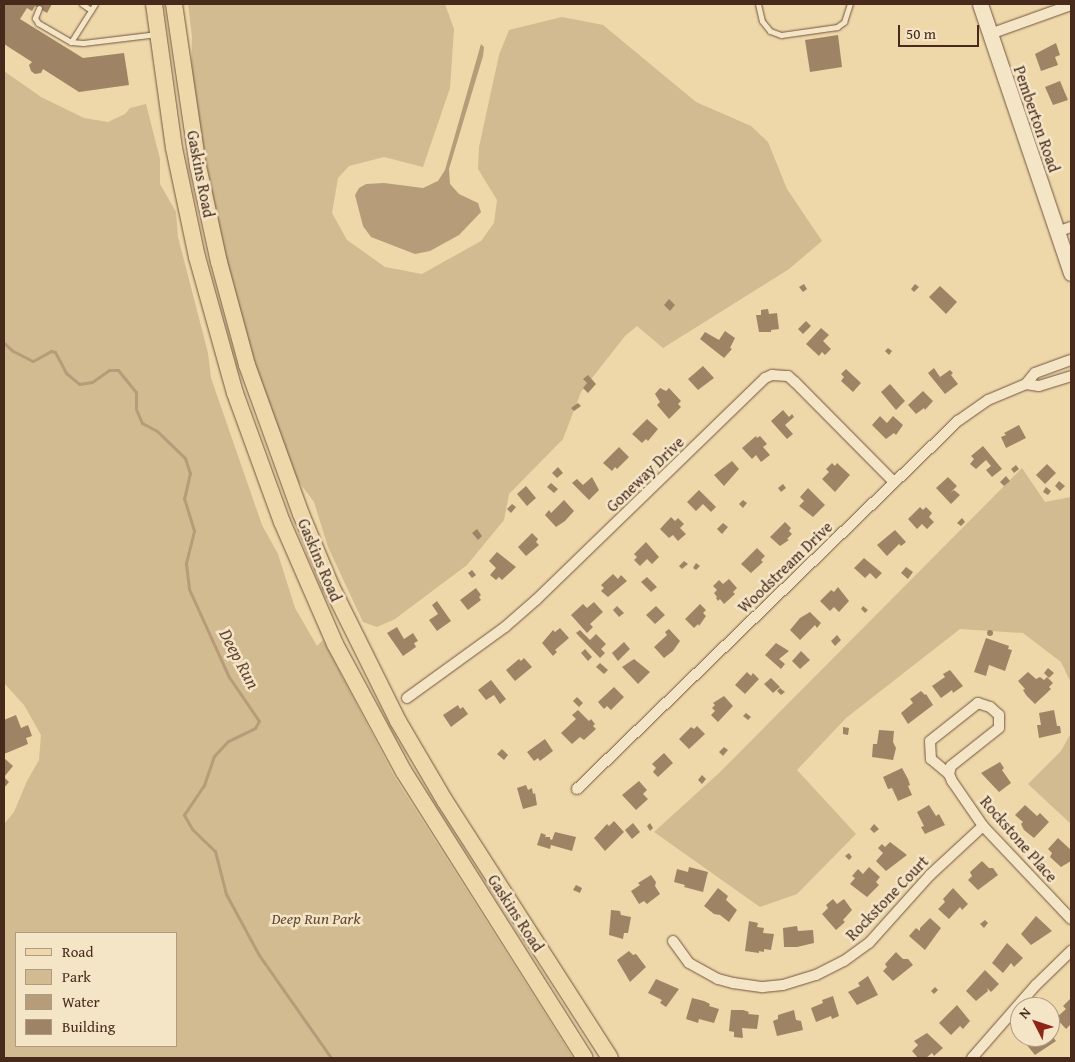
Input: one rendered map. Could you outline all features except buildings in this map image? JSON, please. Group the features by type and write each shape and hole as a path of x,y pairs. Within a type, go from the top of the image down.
{"main road":[{"name":"Gaskins Road","path":"154,4 174,148 197,257 235,393 282,522 336,644 404,772 585,1058"},
{"name":"Gaskins Road","path":"174,4 198,166 219,262 247,365 300,514 331,586 398,722 445,801 610,1058"}],"street":[{"name":"Pemberton Road","path":"980,4 1064,230 1071,273"},
{"path":"990,34 1071,5"},
{"name":"Woodstream Drive","path":"577,789 952,427 988,400 1026,384 1035,373 1071,360"},
{"name":"Goneway Drive","path":"407,698 505,627 536,600 765,378 772,375 788,376 894,482"},
{"name":"Woodstream Drive","path":"1026,384 1039,386 1071,376"},
{"name":"Rockstone Place","path":"949,774 951,766 999,728 999,715 990,706 978,703 930,741 931,759 949,774 983,826 1071,919"},
{"name":"Rockstone Court","path":"673,941 689,963 725,981 763,987 783,985 816,975 844,961 869,943 930,875 983,826"},
{"path":"972,1058 1036,984 1071,951"}],"lane":[{"path":"82,4 91,10"},
{"path":"71,42 95,4"},
{"path":"758,4 762,21 770,31 781,35 837,27 844,22 850,4"},
{"path":"39,8 36,18 38,23 71,42 92,42 157,34"}],"green space":[{"path":"188,4 445,4 454,29 450,88 423,167 384,157 349,166 338,178 332,213 347,240 385,267 422,274 481,241 494,223 497,200 478,169 479,147 499,55 509,30 562,17 603,25 696,102 751,126 768,142 787,189 822,241 789,269 663,348 637,326 625,336 581,392 563,439 509,494 504,520 467,565 395,619 377,627 363,622 328,547 314,502 293,474 262,389 235,298 214,204 191,76 192,37"},
{"name":"Deep Run Park","path":"4,71 41,97 84,118 108,122 125,114 130,108 146,104 160,159 160,184 176,212 178,237 208,353 211,378 262,525 278,554 295,608 317,646 323,640 394,776 573,1058 4,1058 4,824 14,812 27,781 39,760 41,735 24,705 4,683"},
{"path":"1022,468 1045,502 1071,497 1071,683 1061,662 1023,633 960,629 846,718 797,770 856,834 797,894 760,907 654,832 719,773"},
{"path":"1071,733 1071,824 1028,784 1061,751"}],"water":[{"path":"481,44 484,47 483,56 449,169 450,184 459,194 478,203 481,212 459,235 430,251 415,254 371,237 363,226 355,195 359,188 366,184 384,183 423,188 438,181 445,170"}],"waterway":[{"name":"Deep Run","path":"4,343 13,351 33,361 51,351 55,352 66,373 79,384 92,382 109,370 118,370 136,392 136,409 142,423 157,431 185,458 190,473 184,498 194,531 186,564 189,589 229,677 259,721 255,728 228,741 214,756 204,785 184,815 192,829 215,851 226,894 259,955 331,1058"}]}
